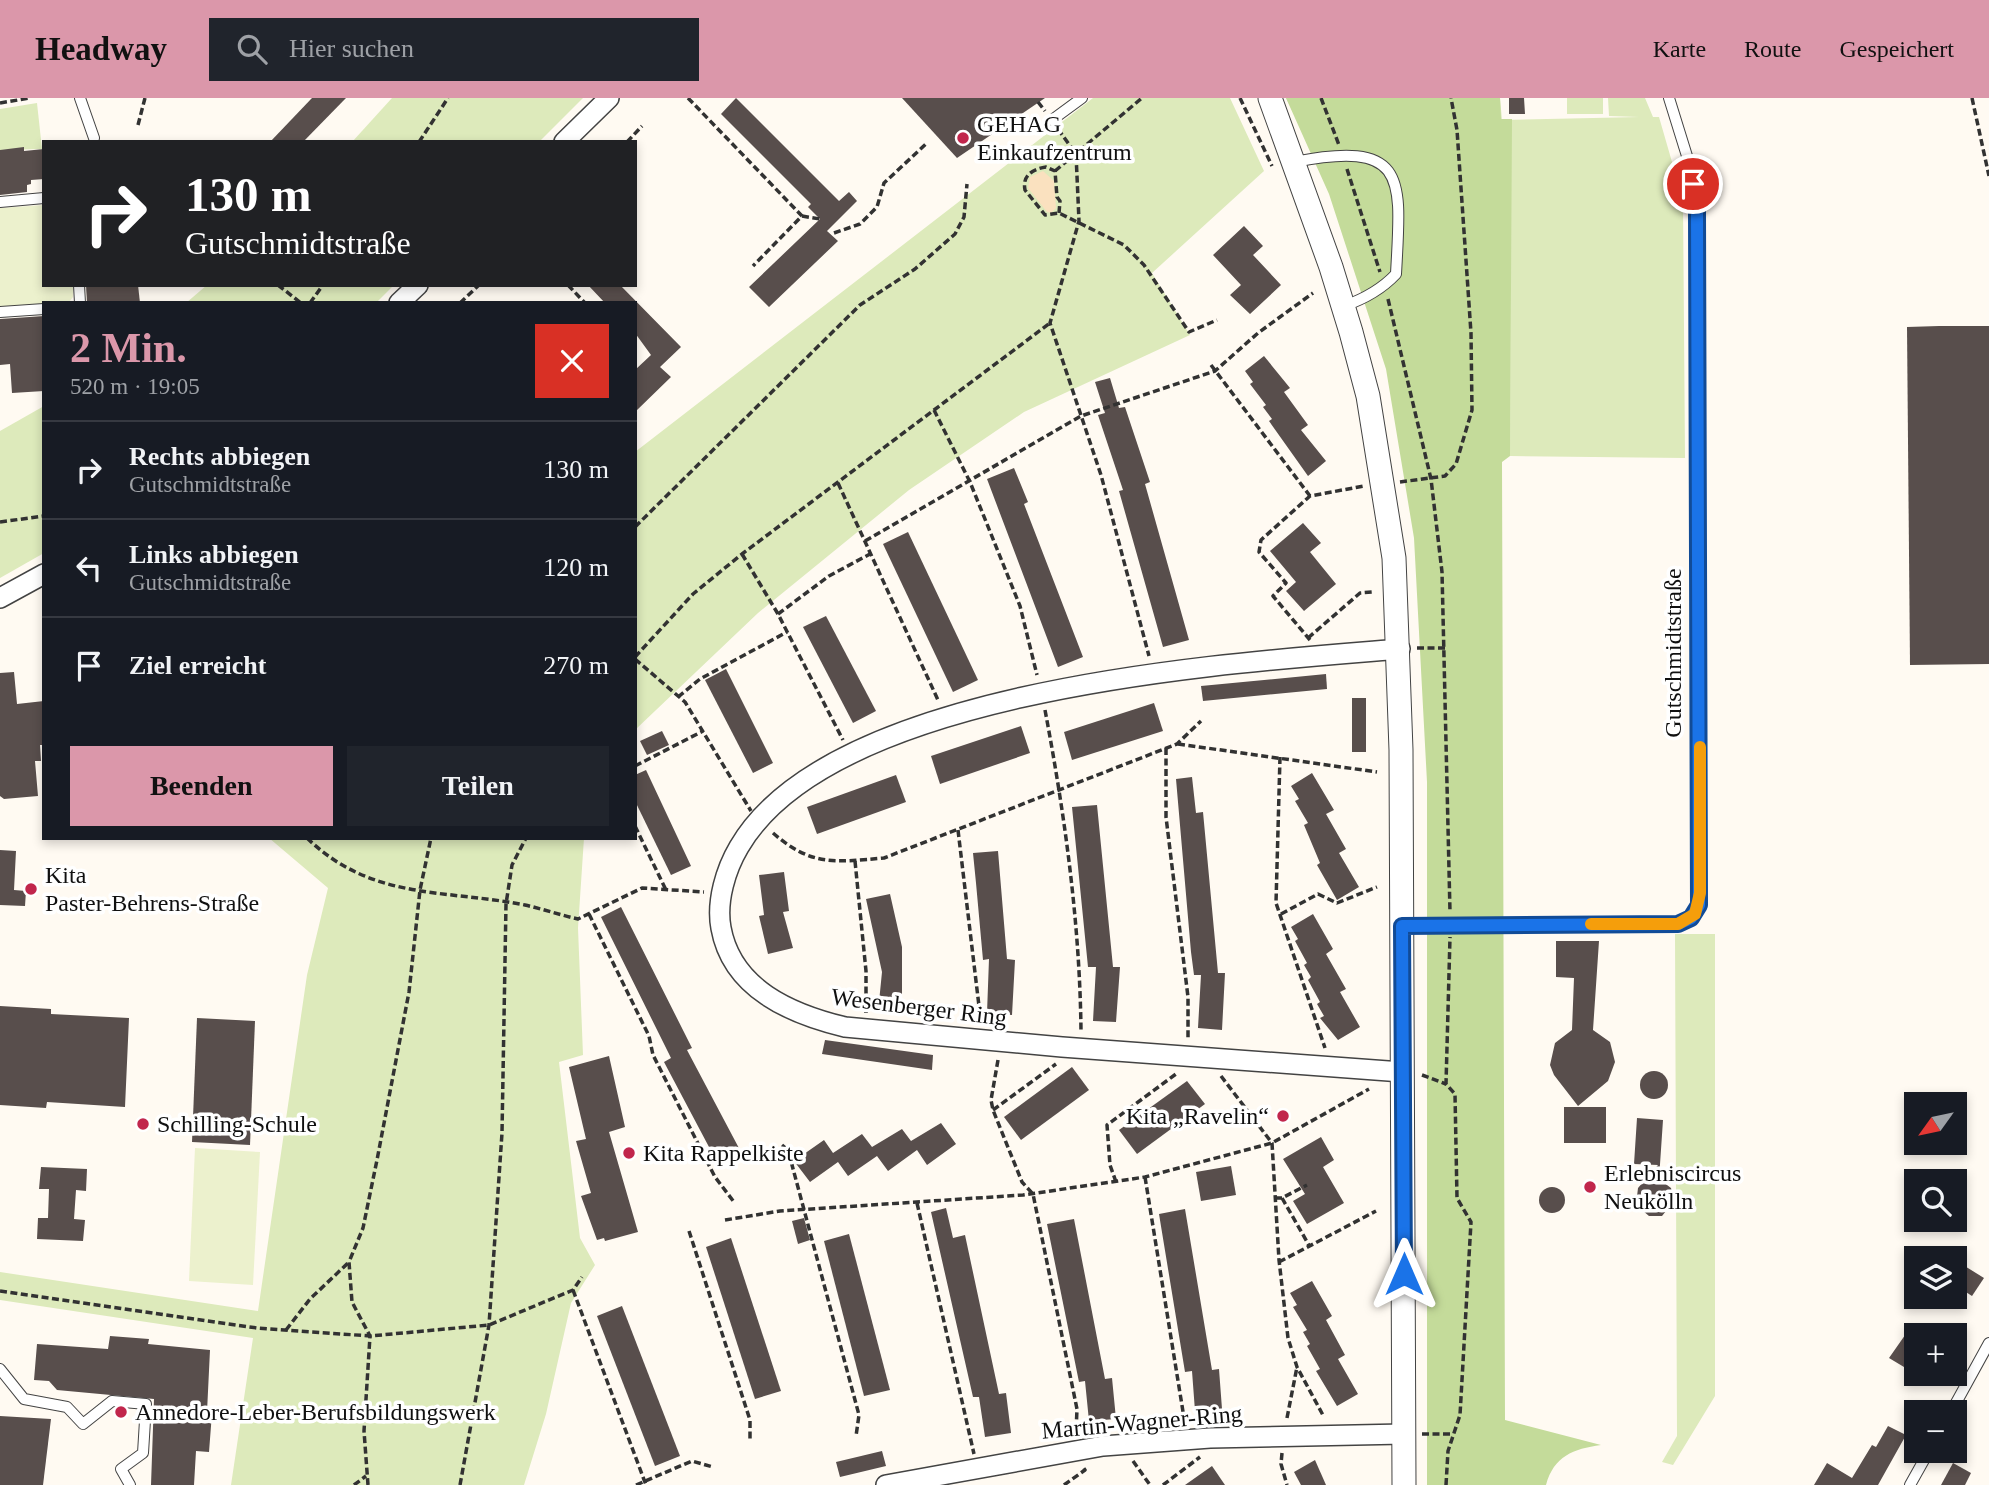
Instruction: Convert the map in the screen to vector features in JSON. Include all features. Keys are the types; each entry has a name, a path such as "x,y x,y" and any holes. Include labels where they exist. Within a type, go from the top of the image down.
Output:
{"street":[{"path":"566,140 608,98"},
{"path":"1253,98 1272,135 1292,162"},
{"path":"1270,98 1283,126 1292,162 1343,306 1368,396 1374,484 1394,558 1400,649 1404,1485"},
{"path":"402,301 416,287"},
{"path":"0,598 42,575"},
{"name":"Wesenberger Ring","path":"1400,649 1153,672 1042,694 946,719 850,755 805,779 758,821 732,859 723,893 721,926 725,943 747,979 785,1009 824,1022 866,1029 1071,1048 1402,1072"},
{"name":"Martin-Wagner-Ring","path":"886,1485 1076,1449 1227,1437 1404,1434"}],"lane":[{"path":"80,98 94,138"},
{"path":"1052,120 1082,98"},
{"name":"Gutschmidtstraße","path":"1402,926 1678,924 1691,918 1699,905 1697,212 1687,156 1669,98"},
{"path":"1292,162 1343,154 1378,160 1390,170 1398,186 1396,274 1385,286 1361,300 1343,306"},
{"path":"0,202 42,198"},
{"path":"0,312 42,309"},
{"path":"1958,1400 1989,1343"},
{"path":"0,1368 23,1399 67,1407 83,1424 112,1401 146,1404 144,1453 121,1469 130,1485"},
{"path":"1910,1485 1922,1463"}],"path":[{"path":"0,103 30,98"},
{"path":"138,125 145,98"},
{"path":"420,140 448,98"},
{"path":"688,98 803,216 821,219"},
{"path":"1055,171 1142,98"},
{"path":"1321,98 1343,154 1385,286 1431,479 1442,572 1446,648 1450,925 1446,1084"},
{"path":"1323,655 1273,596 1286,583 1259,552 1261,540 1310,496 1374,484 1445,476 1456,464 1472,410 1468,293 1457,130 1451,98"},
{"path":"1972,98 1989,176"},
{"path":"1052,120 1076,154 1079,221 1050,323 1101,475 1153,672"},
{"path":"628,140 642,126"},
{"path":"834,233 860,224 877,206 884,183 927,143"},
{"path":"1055,171 1041,168 1029,173 1024,183 1027,195 1045,215 1059,213 1124,245 1143,265 1189,332 1217,320"},
{"path":"1055,171 1059,213"},
{"path":"637,525 860,306 915,269 955,234 964,217 967,184"},
{"path":"753,267 803,216"},
{"path":"281,287 298,301"},
{"path":"462,301 477,287"},
{"path":"570,287 583,301"},
{"path":"865,541 1081,416 1215,371 1258,333 1313,293"},
{"path":"637,656 693,594 742,554 1050,323"},
{"path":"1210,365 1310,496"},
{"path":"934,410 969,480 1020,606 1042,694 1060,792 1080,978 1071,1048 1061,1059 993,1110"},
{"path":"1362,473 1374,484"},
{"path":"838,483 946,719"},
{"path":"1366,499 1374,484"},
{"path":"0,522 42,516"},
{"path":"778,614 829,576 871,553"},
{"path":"742,554 778,614 850,755"},
{"path":"1308,638 1360,593 1372,592"},
{"path":"678,696 700,679 787,632"},
{"path":"1400,649 1446,648"},
{"path":"637,660 678,696 704,731 758,821 795,852 832,862 884,858 1060,792 1177,744 1201,721"},
{"path":"637,765 704,731"},
{"path":"1177,744 1377,772"},
{"path":"1116,1182 1110,1165 1107,1125 1184,1069 1188,1056 1188,998 1166,817 1166,748"},
{"path":"1280,757 1276,903 1332,1067"},
{"path":"1381,763 1381,777"},
{"path":"637,830 666,890"},
{"path":"958,830 992,1041 993,1110 1022,1182 1033,1194 1077,1409 1076,1449 1085,1470 1064,1485"},
{"path":"310,840 349,870 379,884 523,905 578,919 642,888 723,893"},
{"path":"285,1330 310,1298 349,1262 363,1228 409,992 420,890 431,840"},
{"path":"460,1485 489,1325 502,1133 506,904 512,864 525,840"},
{"path":"855,860 866,971 866,1029"},
{"path":"1280,915 1318,894 1337,903 1377,887"},
{"path":"589,914 649,1036 659,1067 715,1177 734,1202"},
{"path":"1216,1058 1216,1069 1272,1143 1279,1262 1288,1338 1297,1367 1333,1435"},
{"path":"1402,1072 1420,1074 1446,1084 1455,1094 1457,1198 1471,1222 1460,1415 1452,1434 1446,1485"},
{"path":"725,1220 805,1210 1033,1194 1145,1177 1272,1143 1376,1084"},
{"path":"782,1145 788,1150 859,1415 856,1436"},
{"path":"1145,1177 1187,1439"},
{"path":"1275,1198 1282,1198 1307,1185"},
{"path":"1282,1198 1310,1247"},
{"path":"917,1203 976,1467"},
{"path":"1279,1262 1376,1211"},
{"path":"689,1231 750,1420 750,1441"},
{"path":"349,1262 352,1302 370,1336 364,1431 368,1485"},
{"path":"0,1291 285,1330 370,1336 489,1325 573,1290 582,1277"},
{"path":"573,1290 645,1483"},
{"path":"1404,1434 1452,1434"},
{"path":"1163,1485 1227,1437"},
{"path":"1121,1445 1150,1485"},
{"path":"636,1485 692,1461 713,1467"},
{"path":"354,1485 368,1475"}],"green space":[{"path":"392,98 583,98 541,140 354,140"},
{"path":"1093,98 1230,98 1264,171 1152,273 1190,335 1024,412 909,490 758,613 637,728 637,450"},
{"path":"1286,98 1500,98 1502,120 1639,117 1609,116 1608,98 1645,98 1653,117 1659,117 1683,200 1685,458 1510,456 1511,120 1306,138"},
{"path":"1286,98 1500,98 1501,119 1512,119 1510,456 1502,462 1505,1420 1601,1445 1566,1456 1554,1467 1546,1485 1427,1485 1427,782 1414,538 1386,369 1329,194"},
{"path":"1567,98 1603,98 1603,114 1567,114"},
{"path":"37,103 42,149 0,150 0,109"},
{"path":"42,205 42,287 73,287 73,297 70,301 42,301 42,305 0,309 0,208"},
{"path":"205,287 392,287 378,301 188,301"},
{"path":"42,407 42,554 0,578 0,431"},
{"path":"271,840 584,840 578,928 583,1055 559,1062 580,1238 595,1265 571,1303 546,1414 524,1485 231,1485 253,1338 0,1300 0,1272 258,1311 307,975 328,888"},
{"path":"1675,934 1715,934 1715,1396 1673,1465 1662,1462 1677,1436"},
{"path":"195,1148 260,1152 253,1285 189,1281"}],"sand":[{"path":"1043,171 1054,181 1056,208 1051,213 1047,212 1028,188 1030,177"}],"building":[{"path":"312,98 346,98 305,140 272,140"},
{"path":"736,98 839,201 849,192 857,201 827,231 838,241 769,307 749,287 820,219 808,207 811,204 721,114"},
{"name":"GEHAG Einkaufzentrum","path":"902,98 1045,98 957,158"},
{"path":"1509,98 1524,98 1525,114 1509,114"},
{"path":"24,147 24,151 42,149 42,179 31,180 31,184 27,185 27,192 0,195 0,150"},
{"path":"1244,226 1263,246 1253,255 1281,285 1250,314 1230,295 1241,285 1213,255"},
{"path":"86,287 138,287 140,301 87,301"},
{"path":"590,287 622,287 636,301 603,301"},
{"path":"637,302 681,347 660,367 671,377 637,410 637,368 651,355 637,336"},
{"path":"42,316 42,391 12,393 10,364 0,365 0,319"},
{"path":"1989,326 1989,664 1910,665 1907,327"},
{"path":"1264,356 1290,388 1284,392 1308,425 1301,430 1326,461 1308,476 1269,421 1272,419 1263,407 1266,405 1250,384 1253,382 1245,371"},
{"path":"1110,378 1119,408 1125,407 1150,482 1145,484 1189,640 1163,647 1119,491 1123,490 1098,415 1105,413 1095,382"},
{"path":"1014,468 1028,502 1024,504 1083,657 1058,667 987,479"},
{"path":"1303,523 1321,543 1310,552 1336,584 1304,611 1286,591 1296,582 1270,551"},
{"path":"908,532 978,680 953,692 883,544"},
{"path":"826,616 876,711 853,723 803,627"},
{"path":"726,669 773,763 753,773 705,680"},
{"path":"14,672 17,704 42,701 41,761 35,761 38,796 4,799 0,796 0,673"},
{"path":"1326,674 1327,689 1203,701 1201,686"},
{"path":"1352,698 1366,698 1366,752 1352,752"},
{"path":"1154,703 1163,731 1072,760 1064,732"},
{"path":"1021,726 1030,753 940,784 931,756"},
{"path":"662,731 669,745 647,755 640,741"},
{"path":"646,770 691,866 671,875 637,805 637,774"},
{"path":"1312,773 1334,810 1326,814 1346,849 1339,853 1359,887 1337,900 1317,865 1320,863 1304,825 1308,823 1295,801 1299,799 1291,786"},
{"path":"896,775 906,802 817,834 807,807"},
{"path":"1192,777 1196,813 1203,812 1218,973 1225,973 1222,1030 1198,1028 1201,975 1194,975 1191,952 1176,779"},
{"path":"1097,805 1113,967 1120,967 1116,1022 1093,1021 1096,967 1088,967 1072,807"},
{"path":"0,850 16,851 14,890 26,891 25,906 0,905"},
{"path":"998,851 1007,959 1015,960 1012,1015 987,1013 989,959 983,960 973,853"},
{"path":"784,872 789,911 783,912 793,948 768,954 759,916 764,915 759,875"},
{"path":"890,894 902,947 902,1002 879,1002 882,972 866,899"},
{"path":"621,907 692,1048 687,1050 741,1152 718,1164 664,1062 671,1058 601,917"},
{"path":"1313,914 1333,949 1326,954 1346,989 1340,992 1360,1027 1338,1040 1320,1018 1324,1016 1317,1004 1320,1002 1308,980 1311,977 1304,965 1307,963 1291,927"},
{"path":"1556,941 1599,941 1593,1030 1610,1042 1615,1062 1608,1081 1578,1106 1554,1075 1550,1065 1555,1043 1572,1030 1574,978 1556,977"},
{"path":"0,1006 51,1009 51,1014 129,1018 125,1107 47,1102 46,1108 0,1105"},
{"path":"197,1018 255,1021 250,1145 192,1142"},
{"path":"825,1040 933,1055 932,1070 822,1054"},
{"path":"609,1056 625,1127 609,1132 638,1232 605,1241 604,1238 597,1240 581,1196 591,1193 576,1141 586,1139 569,1067"},
{"path":"1072,1067 1089,1090 1021,1140 1004,1117"},
{"path":"1654,1071 1664,1075 1668,1085 1664,1095 1654,1099 1644,1095 1640,1085 1644,1075"},
{"path":"1187,1081 1205,1104 1137,1154 1119,1130"},
{"path":"1564,1107 1606,1107 1606,1143 1564,1143"},
{"path":"1637,1118 1663,1120 1659,1179 1671,1188 1674,1201 1662,1216 1649,1216 1636,1205 1638,1188 1658,1165 1634,1164"},
{"path":"941,1123 956,1144 927,1165 917,1150 888,1171 877,1156 848,1176 838,1162 810,1182 794,1161 824,1140 833,1153 862,1134 872,1147 902,1129 911,1141"},
{"path":"1321,1137 1334,1160 1323,1167 1344,1203 1307,1224 1293,1201 1305,1194 1283,1159"},
{"name":"Kita „Ravelin“","path":"1231,1166 1236,1195 1201,1201 1196,1172"},
{"path":"41,1167 87,1169 86,1191 76,1190 74,1219 85,1220 83,1241 37,1239 38,1218 48,1218 49,1189 39,1189"},
{"path":"1552,1187 1561,1191 1565,1200 1561,1209 1552,1213 1543,1209 1539,1200 1543,1191"},
{"path":"946,1208 953,1238 965,1235 999,1394 1006,1393 1011,1433 985,1437 979,1397 973,1397 931,1212"},
{"path":"1185,1209 1212,1370 1219,1369 1222,1409 1195,1411 1192,1371 1185,1372 1159,1214"},
{"path":"804,1218 810,1240 798,1244 792,1221"},
{"path":"1074,1219 1105,1379 1112,1378 1116,1419 1089,1421 1085,1381 1079,1382 1047,1224"},
{"path":"849,1234 890,1390 864,1396 824,1241"},
{"path":"731,1238 781,1391 755,1399 706,1247"},
{"path":"1967,1267 1984,1278 1972,1296 1967,1293"},
{"path":"1312,1281 1332,1316 1326,1320 1345,1355 1338,1359 1358,1394 1337,1406 1316,1371 1320,1369 1307,1346 1310,1344 1303,1332 1307,1330 1293,1307 1297,1305 1290,1293"},
{"path":"622,1306 680,1456 655,1466 597,1316"},
{"path":"110,1336 149,1339 148,1344 210,1350 207,1412 212,1413 209,1452 196,1451 194,1485 151,1485 154,1399 57,1390 49,1381 34,1380 37,1344 108,1349"},
{"path":"1904,1337 1904,1367 1889,1358"},
{"path":"0,1416 51,1419 43,1485 0,1485"},
{"path":"1888,1426 1904,1434 1878,1485 1814,1485 1827,1463 1852,1478 1872,1445 1876,1447"},
{"path":"882,1451 886,1466 840,1477 836,1462"},
{"path":"1315,1460 1326,1485 1301,1485 1294,1472"},
{"path":"1953,1463 1971,1473 1965,1485 1941,1485"},
{"path":"1212,1466 1225,1485 1185,1485"}],"slow traffic":[{"path":"1591,924 1678,924 1689,920 1695,914 1700,893 1700,747"}],"place":[{"name":"GEHAG Einkaufzentrum","path":"963,138"},
{"name":"Kita Paster-Behrens-Straße","path":"31,889"},
{"name":"Kita „Ravelin“","path":"1283,1116"},
{"name":"Schilling-Schule","path":"143,1124"},
{"name":"Kita Rappelkiste","path":"629,1153"},
{"name":"Erlebniscircus Neukölln","path":"1590,1187"},
{"name":"Annedore-Leber-Berufsbildungswerk","path":"121,1412"}],"route":[{"path":"1404,1274 1402,926 1678,924 1691,918 1699,905 1697,212 1693,184"}]}
